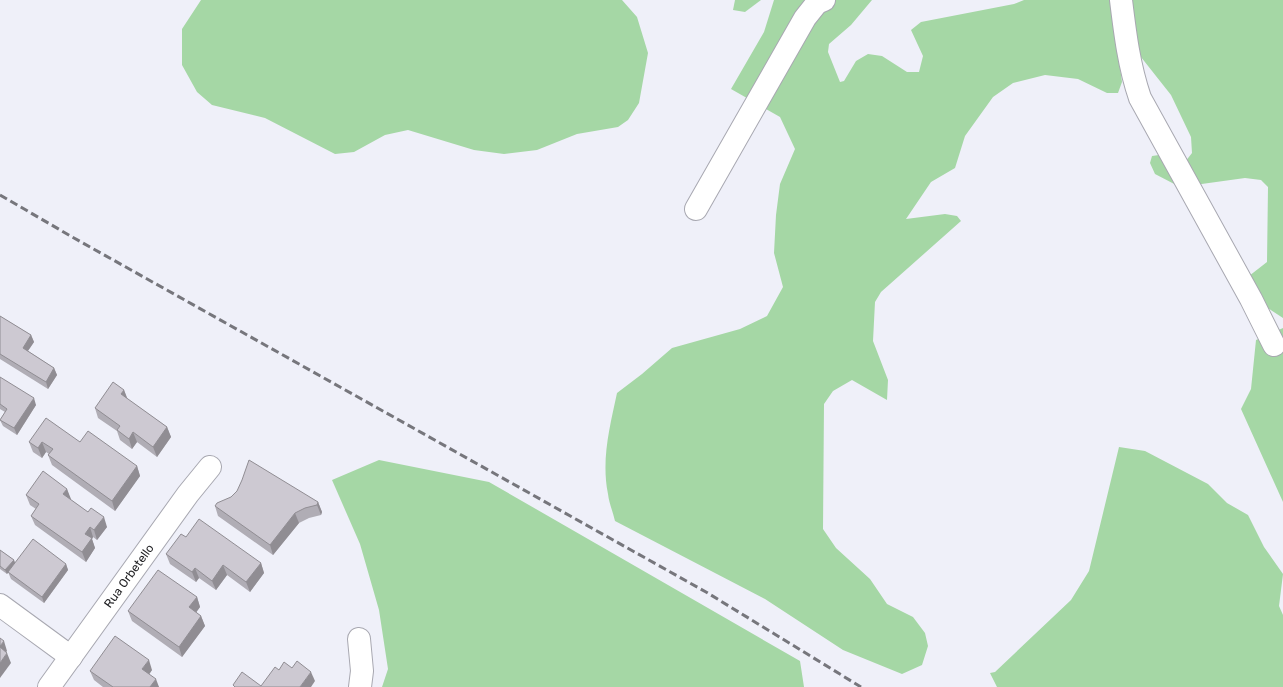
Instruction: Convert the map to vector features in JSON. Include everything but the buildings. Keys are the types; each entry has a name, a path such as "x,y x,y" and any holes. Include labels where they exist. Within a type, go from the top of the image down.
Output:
{"street":[{"path":"696,209 805,18 817,3 824,0"},
{"path":"1121,0 1133,76 1140,98 1251,299 1274,345"},
{"name":"Rua Orbetello","path":"49,687 188,494 210,467"},
{"path":"0,606 71,657"},
{"path":"358,639 362,671 360,687"}],"green space":[{"path":"201,0 622,0 637,17 648,53 639,103 628,120 618,127 577,134 537,150 504,154 474,150 408,130 385,135 354,152 335,154 265,118 212,105 197,92 182,65 182,29"},
{"path":"735,0 761,0 745,12 733,10"},
{"path":"774,0 872,0 851,25 829,44 828,52 840,82 844,81 856,61 868,54 882,56 907,72 919,72 923,56 911,30 921,22 1014,4 1024,0 1283,0 1283,318 1248,295 1240,283 1267,262 1268,187 1261,180 1245,178 1180,187 1155,174 1150,163 1152,156 1159,155 1185,162 1192,153 1191,137 1171,95 1137,52 1118,51 1122,82 1118,93 1107,93 1078,79 1045,75 1013,83 993,97 965,136 955,168 931,182 906,219 945,214 957,216 961,221 881,292 875,302 873,341 888,380 887,400 852,380 833,391 824,404 823,529 836,548 870,579 887,604 913,617 925,633 928,646 922,665 902,674 843,650 765,599 615,521 609,497 605,469 607,443 617,393 672,348 740,329 767,316 783,287 774,253 776,215 780,184 795,149 780,117 731,89 764,32"},
{"path":"1283,328 1283,502 1241,409 1251,389 1256,340"},
{"path":"1119,447 1145,451 1208,484 1227,503 1248,515 1264,547 1283,574 1279,606 1283,615 1283,687 997,687 990,673 995,672 1071,600 1089,571"},
{"path":"379,460 489,482 800,661 804,687 382,687 388,669 379,610 360,544 332,480"}],"railway":[{"path":"0,195 74,238 706,592 861,687"}]}
